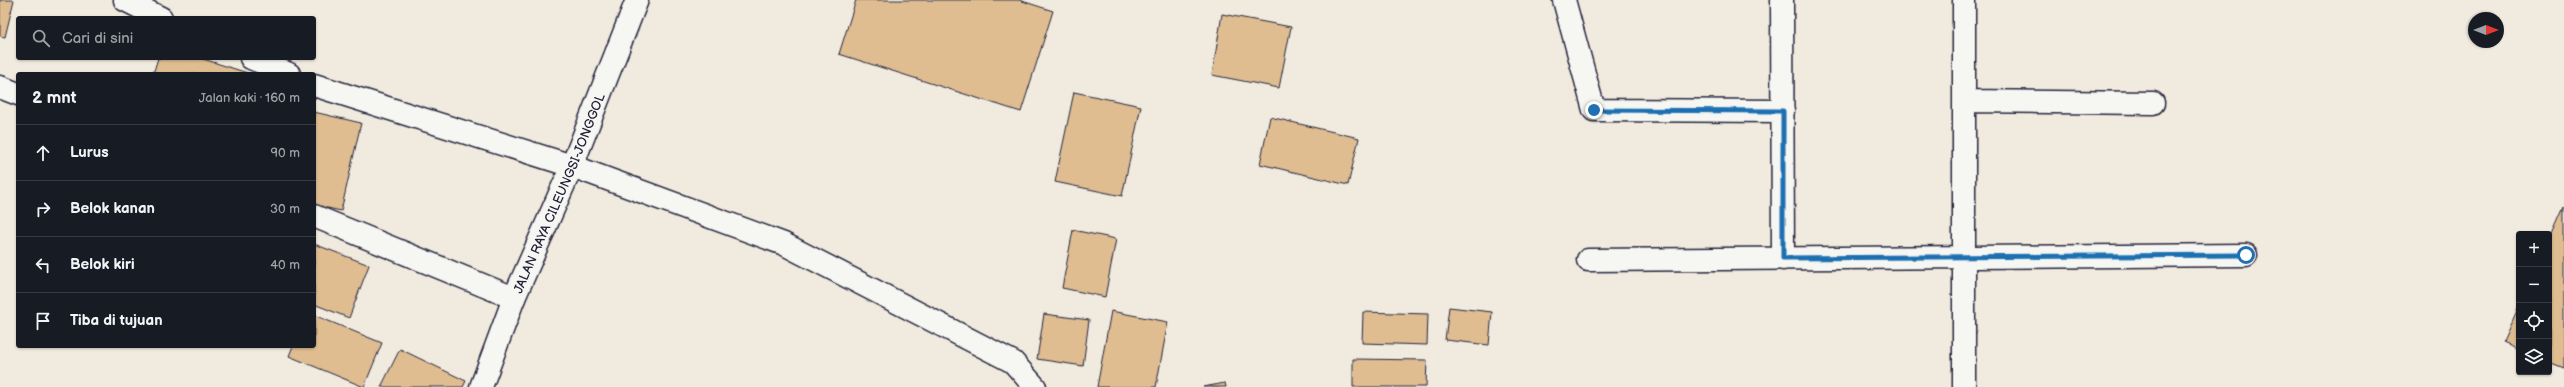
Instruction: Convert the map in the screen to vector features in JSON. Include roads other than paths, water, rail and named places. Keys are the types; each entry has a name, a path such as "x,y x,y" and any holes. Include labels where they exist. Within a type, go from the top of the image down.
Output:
{"street":[{"path":"125,0 157,16"},
{"name":"JALAN RAYA CILEUNGSI-JONGGOL","path":"483,386 514,298 572,166 637,0"},
{"path":"1564,0 1594,110 1783,111"},
{"path":"1782,0 1783,258"},
{"path":"1964,0 1964,387"},
{"path":"257,60 284,72"},
{"path":"316,86 572,166 784,244 1013,362 1035,387"},
{"path":"0,87 16,93"},
{"path":"1964,101 2153,103"},
{"path":"316,217 514,298"},
{"path":"1588,260 2246,255"}]}
